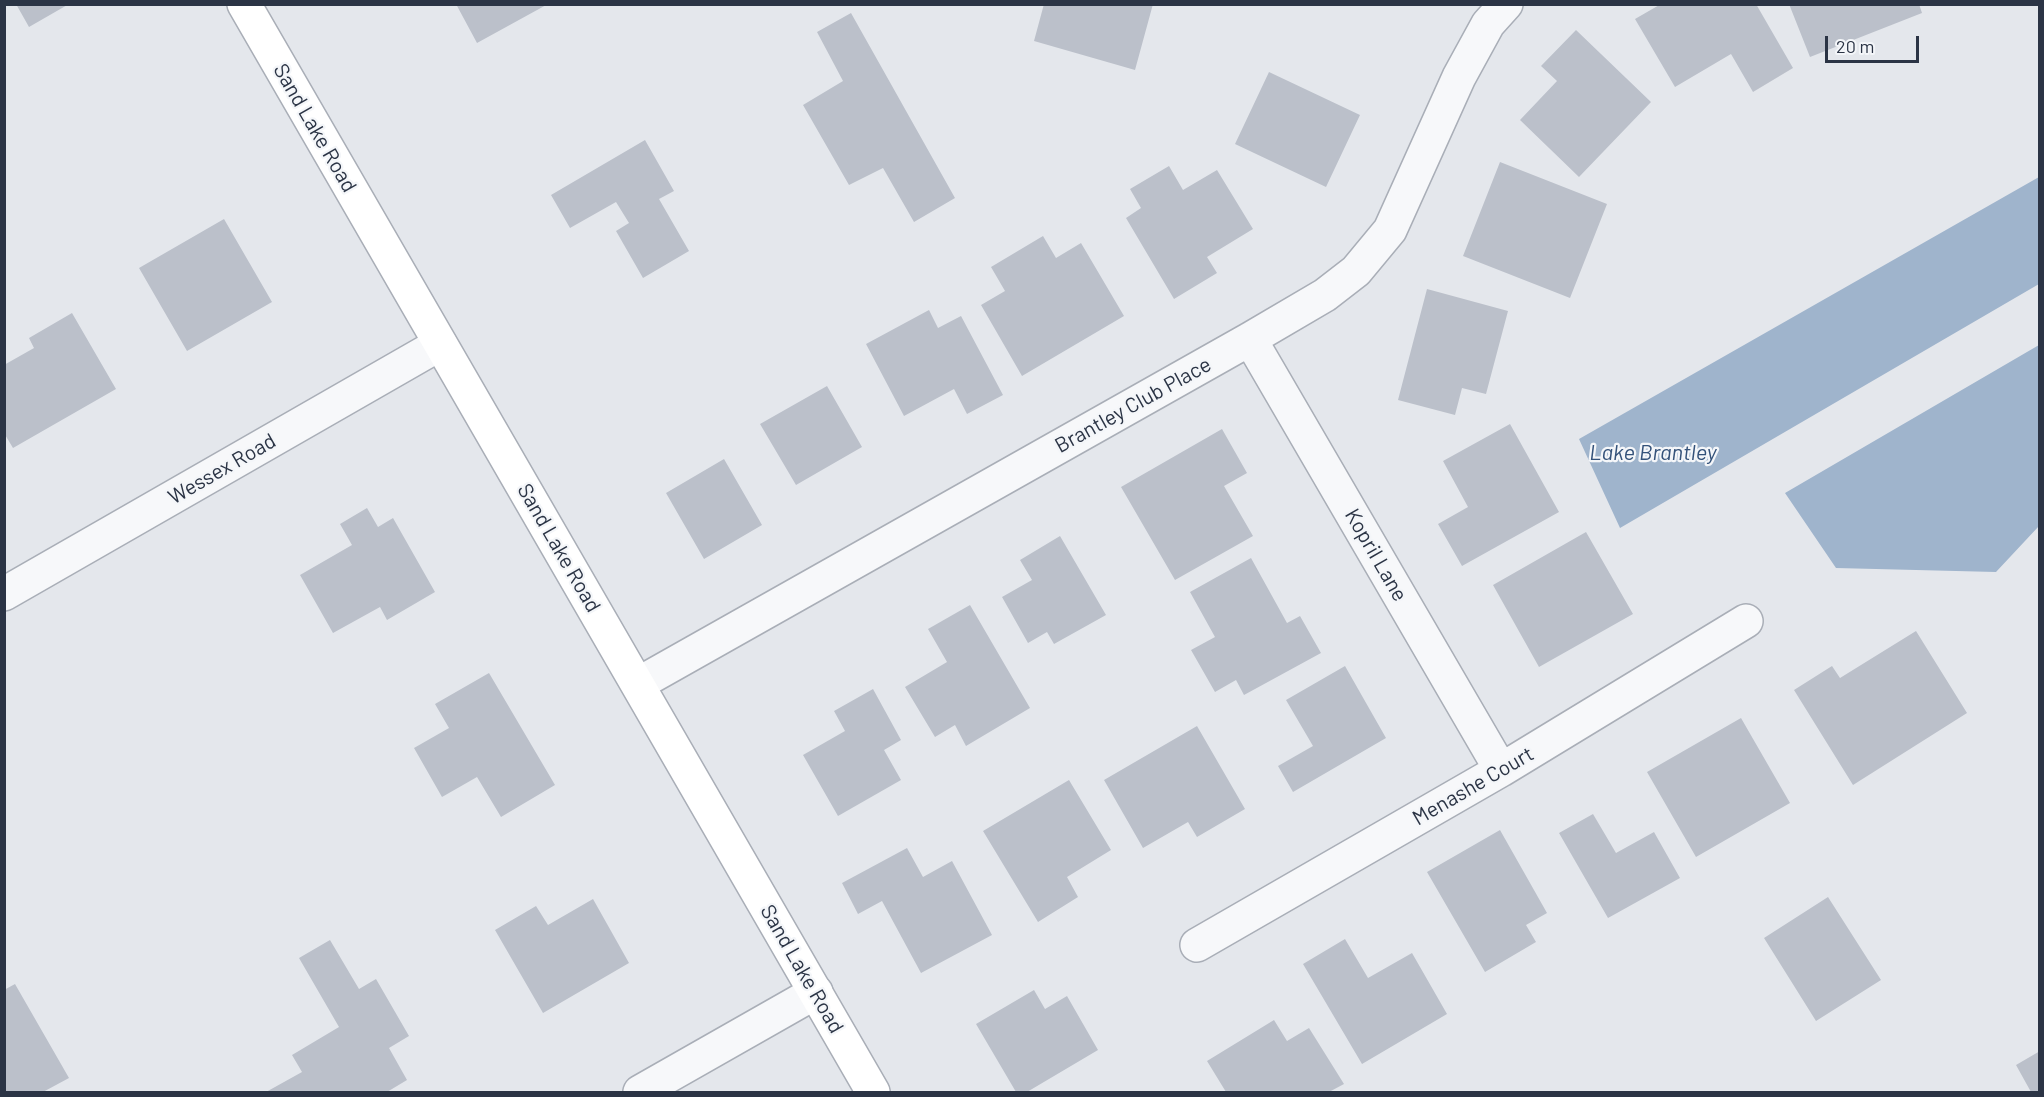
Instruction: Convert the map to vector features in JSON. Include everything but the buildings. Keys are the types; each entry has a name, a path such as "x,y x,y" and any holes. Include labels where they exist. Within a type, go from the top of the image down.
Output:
{"street":[{"name":"Sand Lake Road","path":"244,4 873,1092"},
{"name":"Brantley Club Place","path":"638,684 1250,339 1325,295 1356,271 1390,230 1459,77 1488,24 1506,4"},
{"name":"Kopril Lane","path":"1250,339 1501,770"},
{"name":"Wessex Road","path":"4,594 440,344"},
{"name":"Menashe Court","path":"1197,945 1501,770 1746,621"},
{"path":"640,1092 816,992"}],"water":[{"name":"Lake Brantley","path":"2039,177 2039,284 1620,528 1579,439"},
{"path":"2039,345 2039,526 1996,572 1836,568 1785,493"}]}
